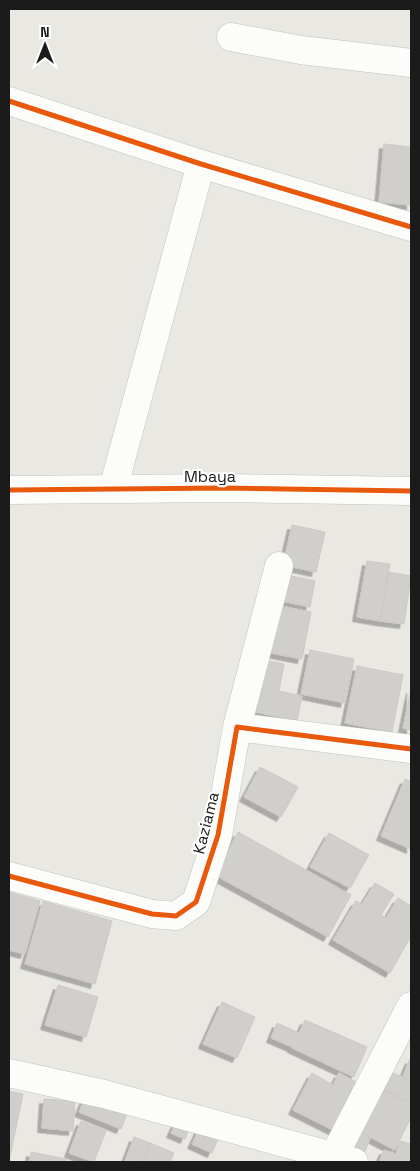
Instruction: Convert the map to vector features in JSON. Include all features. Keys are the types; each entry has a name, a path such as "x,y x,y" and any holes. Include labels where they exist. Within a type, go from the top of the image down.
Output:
{"street":[{"path":"231,37 293,49 411,63"},
{"path":"9,101 201,164 411,227"},
{"path":"113,489 201,164"},
{"name":"Mbaya","path":"9,490 224,488 411,491"},
{"name":"Kaziama","path":"9,876 152,914 176,916 196,902 218,835 237,727 279,566"},
{"path":"237,727 411,749"},
{"path":"9,1074 104,1094 344,1159 411,1006"}],"building":[{"path":"384,144 411,147 411,205 379,202"},
{"path":"292,525 325,532 316,572 283,565"},
{"path":"367,561 390,564 380,621 357,617"},
{"path":"388,572 411,576 404,624 380,621"},
{"path":"282,574 315,581 310,607 277,600"},
{"path":"275,605 311,612 302,659 266,652"},
{"path":"310,650 354,659 345,703 301,694"},
{"path":"258,659 284,664 279,691 302,696 297,721 247,710"},
{"path":"357,666 403,675 392,732 345,723"},
{"path":"411,689 411,730 403,728"},
{"path":"260,767 298,787 281,817 244,797"},
{"path":"405,779 411,782 411,849 381,836"},
{"path":"238,832 351,895 328,937 215,875"},
{"path":"329,833 369,855 350,888 310,867"},
{"path":"375,883 394,894 381,915 386,918 398,898 411,906 411,926 408,931 411,933 411,936 390,973 333,940 356,901 362,904"},
{"path":"9,892 40,901 25,954 9,950"},
{"path":"43,901 112,921 95,984 25,964"},
{"path":"58,985 98,997 86,1037 45,1025"},
{"path":"222,1002 255,1017 237,1058 203,1044"},
{"path":"305,1020 367,1047 354,1077 271,1038 277,1023 299,1033"},
{"path":"411,1059 411,1080 403,1076"},
{"path":"387,1070 411,1081 411,1103 379,1087"},
{"path":"312,1073 333,1085 339,1073 360,1084 335,1131 293,1110"},
{"path":"383,1090 411,1103 411,1117 395,1150 362,1133"},
{"path":"9,1091 23,1094 9,1162"},
{"path":"87,1093 129,1109 121,1129 79,1112"},
{"path":"44,1099 75,1101 73,1131 42,1128"},
{"path":"177,1120 190,1126 185,1139 171,1133"},
{"path":"81,1121 106,1131 94,1162 69,1153"},
{"path":"200,1127 219,1136 212,1153 192,1144"},
{"path":"357,1128 363,1130 361,1133 370,1138 361,1162 344,1158"},
{"path":"134,1137 150,1143 142,1162 125,1161"},
{"path":"400,1141 411,1144 411,1162 379,1162 384,1150 396,1154"},
{"path":"150,1143 174,1153 170,1162 142,1162"},
{"path":"31,1152 66,1159 66,1162 29,1162"}],"cycle path":[{"path":"9,101 201,164 411,227"},
{"path":"9,490 223,488 411,491"},
{"path":"9,876 152,914 176,916 196,902 218,835 237,727 411,749"}]}
